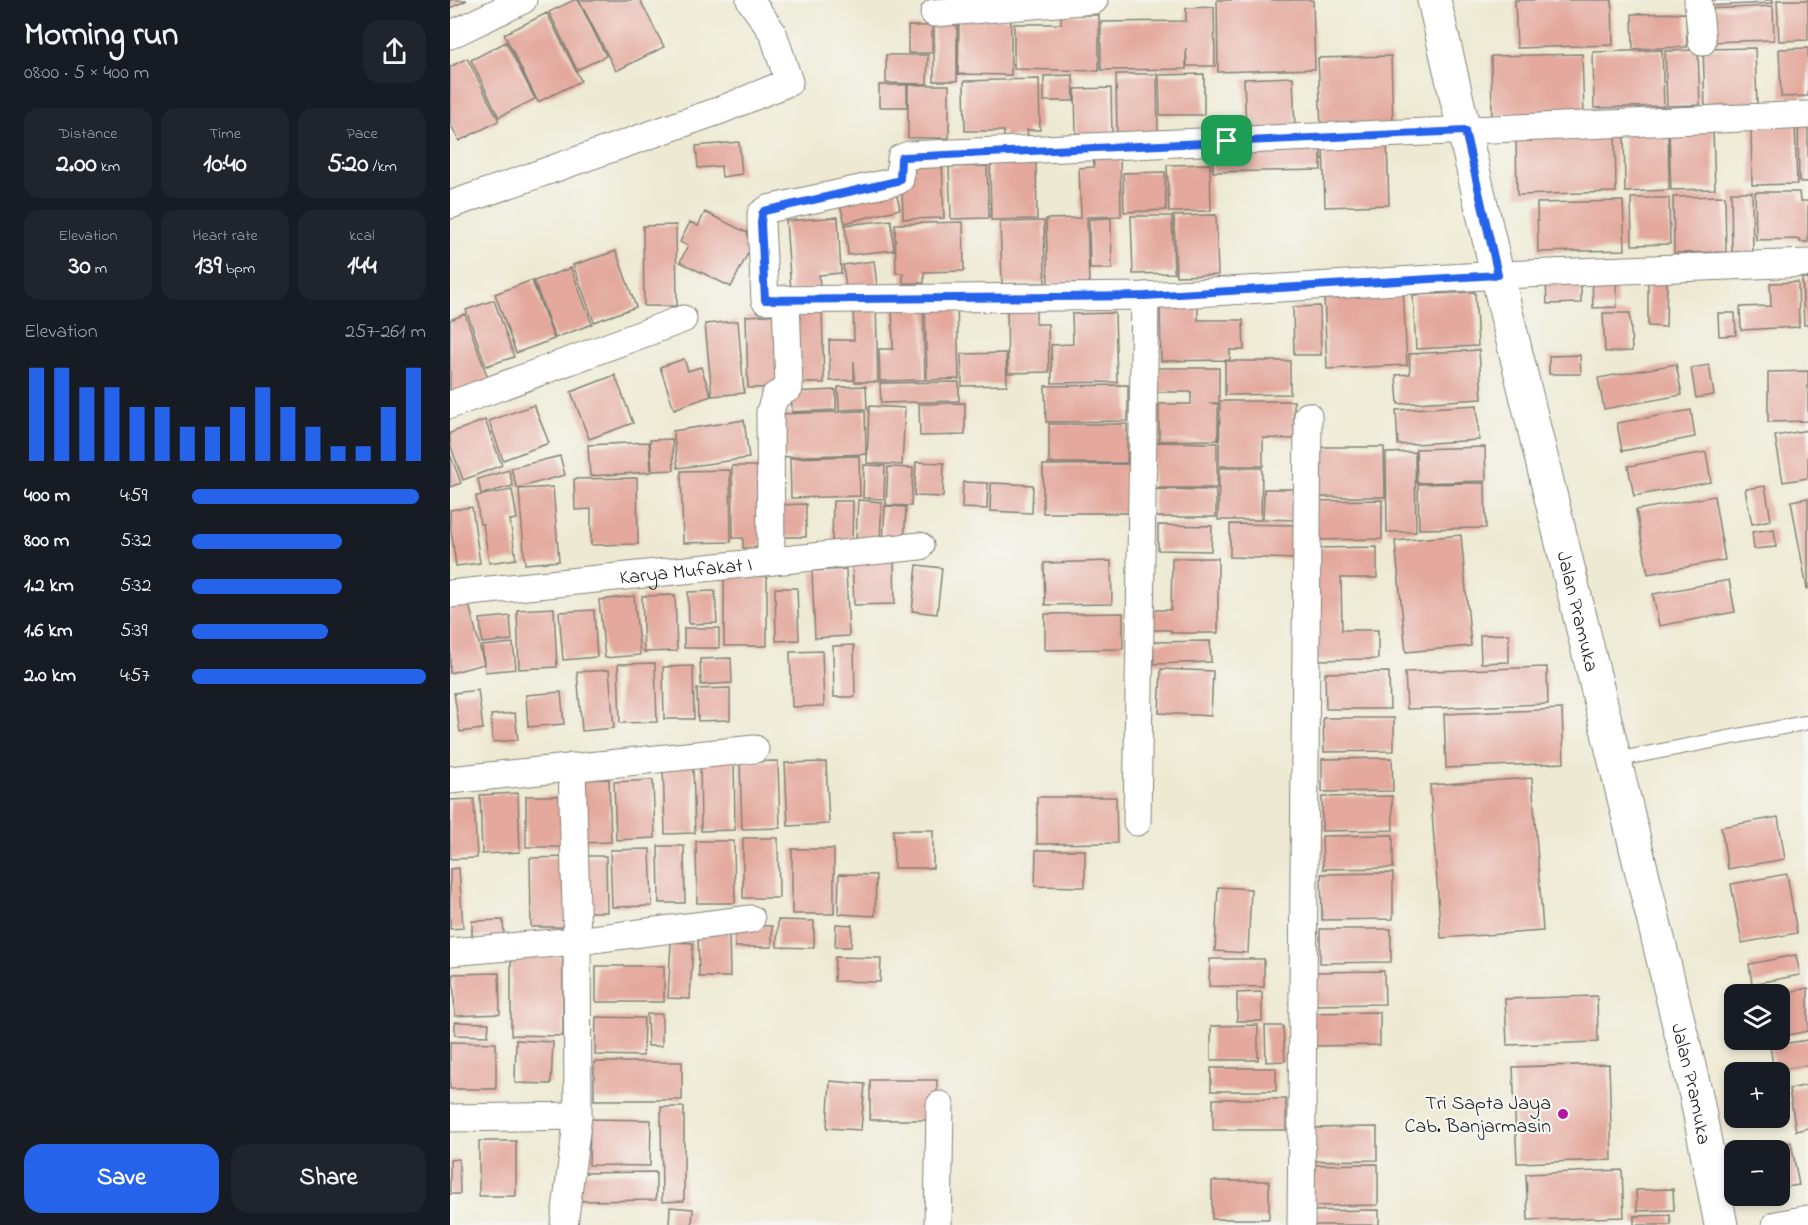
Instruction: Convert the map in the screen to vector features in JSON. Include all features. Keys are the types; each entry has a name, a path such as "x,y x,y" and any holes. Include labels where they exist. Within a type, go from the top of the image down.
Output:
{"main road":[{"name":"Jalan Pramuka","path":"1434,0 1504,304 1696,1095 1721,1225"}],"street":[{"path":"450,34 523,0"},
{"path":"450,205 721,110 789,82 773,33 750,0"},
{"path":"934,13 1094,0"},
{"path":"1698,0 1702,42"},
{"path":"1808,115 903,157 901,158 900,179 897,181 768,209 762,214 765,300 1145,296 1498,275 1808,263"},
{"path":"1137,822 1145,296"},
{"path":"771,561 770,412 775,396 789,388 786,299"},
{"path":"450,405 682,319"},
{"path":"1302,1225 1308,416"},
{"name":"Karya Mufakat I","path":"450,594 920,546"},
{"path":"450,780 755,749"},
{"path":"564,1225 578,1116 578,941 572,767"},
{"path":"450,952 578,941 751,919"},
{"path":"938,1225 940,1105"},
{"path":"450,1118 578,1116"},
{"path":"1776,1225 1808,1219"}],"lane":[{"path":"1615,760 1804,723"}],"building":[{"path":"450,0 467,0 450,8"},
{"path":"578,0 606,56 577,70 549,12"},
{"path":"579,0 640,0 664,47 616,71"},
{"path":"1217,0 1313,0 1315,69 1218,72"},
{"path":"1515,0 1612,0 1613,45 1517,48"},
{"path":"1706,0 1773,0 1773,3 1706,6"},
{"path":"1777,0 1808,0 1808,40 1779,41"},
{"path":"1773,6 1774,40 1707,42 1706,9"},
{"path":"1214,7 1215,66 1187,66 1186,48 1186,69 1101,70 1101,22 1186,21 1186,8"},
{"path":"547,13 581,81 538,102 504,34"},
{"path":"1686,13 1687,47 1633,49 1632,14"},
{"path":"1061,15 1099,15 1099,71 1014,69 1014,24 1061,24"},
{"path":"959,18 1011,19 1011,75 958,74"},
{"path":"934,20 957,20 957,81 934,81"},
{"path":"908,26 932,26 932,53 908,53"},
{"path":"506,42 535,99 499,117 471,60"},
{"path":"1755,48 1757,104 1705,106 1703,49"},
{"path":"1808,48 1808,96 1781,97 1779,49"},
{"path":"1662,50 1664,106 1594,108 1593,52"},
{"path":"1698,50 1700,105 1667,106 1665,51"},
{"path":"1582,54 1584,114 1492,116 1491,56"},
{"path":"886,55 928,55 927,84 886,83"},
{"path":"1391,56 1393,124 1321,127 1318,58"},
{"path":"467,58 499,121 459,141 450,123 450,67"},
{"path":"1116,74 1157,74 1158,131 1117,132"},
{"path":"1204,74 1204,115 1160,115 1159,75"},
{"path":"1073,75 1074,101 1044,101 1044,76"},
{"path":"1293,77 1295,129 1246,130 1244,79"},
{"path":"1039,79 1040,130 1027,130 1028,137 1004,137 1004,131 965,131 964,81"},
{"path":"879,85 907,85 907,107 879,107"},
{"path":"908,85 949,85 949,138 908,138"},
{"path":"1111,88 1112,136 1076,137 1075,89"},
{"path":"1808,123 1808,182 1799,182 1798,124"},
{"path":"1795,125 1797,184 1752,185 1751,126"},
{"path":"1713,130 1715,189 1671,190 1669,131"},
{"path":"1668,132 1669,190 1625,192 1624,133"},
{"path":"1615,136 1616,192 1517,195 1516,138"},
{"path":"1387,140 1389,205 1325,207 1323,142"},
{"path":"1321,141 1321,170 1213,172 1212,144"},
{"path":"739,142 742,174 722,177 721,166 698,168 696,146"},
{"path":"1093,148 1120,148 1121,216 1087,217 1089,283 1048,284 1046,219 1081,218 1079,168 1094,167"},
{"path":"942,158 944,218 903,219 901,159"},
{"path":"1036,163 1037,219 991,220 990,164"},
{"path":"1210,164 1211,211 1169,212 1167,165"},
{"path":"987,166 989,218 951,219 949,167"},
{"path":"1165,172 1166,210 1124,212 1123,173"},
{"path":"894,184 900,209 845,223 838,198"},
{"path":"1731,192 1752,192 1753,254 1732,255"},
{"path":"1755,192 1799,192 1800,201 1808,201 1808,242 1800,242 1800,239 1756,240"},
{"path":"1725,196 1726,252 1674,253 1673,197"},
{"path":"1631,198 1669,198 1670,244 1632,245"},
{"path":"1623,201 1625,250 1538,252 1537,203"},
{"path":"705,212 756,237 731,287 680,262 688,246 680,242 690,222 698,226"},
{"path":"1216,215 1218,275 1176,276 1174,216"},
{"path":"1131,216 1172,216 1174,273 1133,274"},
{"path":"838,217 841,273 819,275 820,288 791,291 786,221"},
{"path":"1111,218 1112,269 1090,269 1089,219"},
{"path":"891,220 894,250 848,255 845,225"},
{"path":"1044,221 1045,283 1002,284 1000,222"},
{"path":"963,222 964,271 924,272 924,283 903,283 903,273 896,273 895,224"},
{"path":"676,225 677,306 644,306 643,226"},
{"path":"616,251 636,307 594,322 573,265"},
{"path":"874,261 877,285 846,288 843,265"},
{"path":"571,268 592,324 555,338 534,281"},
{"path":"1592,276 1616,276 1617,307 1593,308"},
{"path":"1802,278 1808,278 1808,325 1804,325"},
{"path":"532,280 554,339 516,353 495,294"},
{"path":"1648,280 1667,280 1666,327 1648,326"},
{"path":"1581,281 1581,303 1547,304 1546,282"},
{"path":"1798,282 1799,327 1741,330 1740,307 1771,306 1770,283"},
{"path":"1403,289 1407,365 1327,369 1324,294"},
{"path":"1475,292 1478,346 1416,349 1413,295"},
{"path":"494,300 514,357 486,366 466,310"},
{"path":"853,303 876,303 878,382 855,382 854,361 854,380 830,381 829,340 854,340"},
{"path":"957,303 959,379 927,380 925,304"},
{"path":"892,304 923,304 925,380 880,381 879,349 893,349"},
{"path":"1160,305 1198,305 1198,320 1243,320 1244,350 1230,350 1230,360 1161,361"},
{"path":"1320,306 1321,355 1294,355 1293,307"},
{"path":"1036,308 1036,324 1048,324 1049,372 1008,373 1007,309"},
{"path":"790,311 822,311 824,383 792,383"},
{"path":"1115,313 1117,382 1052,383 1051,345 1073,344 1072,314"},
{"path":"1603,313 1630,313 1632,351 1605,352"},
{"path":"1718,313 1735,313 1736,335 1719,336"},
{"path":"465,314 490,384 450,398 450,320"},
{"path":"785,314 787,387 748,388 746,316"},
{"path":"738,321 744,393 712,396 705,324"},
{"path":"1479,350 1482,399 1398,404 1396,375 1410,374 1409,354"},
{"path":"1006,353 1007,385 962,386 961,354"},
{"path":"1580,355 1581,374 1549,374 1549,356"},
{"path":"684,359 688,371 701,367 711,396 674,409 660,367"},
{"path":"1225,361 1290,361 1290,394 1225,395"},
{"path":"1676,364 1682,395 1604,409 1598,378"},
{"path":"1709,365 1714,395 1696,398 1691,368"},
{"path":"1156,368 1219,368 1219,401 1294,401 1294,439 1263,438 1263,466 1219,466 1220,403 1209,403 1218,404 1218,440 1159,441 1159,404 1191,404 1191,392 1156,392"},
{"path":"1808,371 1808,421 1768,422 1768,372"},
{"path":"615,375 633,423 589,439 571,392"},
{"path":"959,382 959,401 881,403 880,383"},
{"path":"1128,385 1128,421 1046,422 1045,386"},
{"path":"866,386 867,409 839,410 838,387"},
{"path":"836,390 836,410 792,412 791,392"},
{"path":"965,403 965,435 920,436 919,404"},
{"path":"534,405 549,443 503,460 489,421"},
{"path":"1477,405 1479,440 1398,445 1396,410"},
{"path":"869,406 905,408 902,465 867,463"},
{"path":"1691,410 1695,437 1622,451 1617,423"},
{"path":"865,411 866,454 780,457 779,414"},
{"path":"485,420 502,465 463,480 450,444 450,433"},
{"path":"744,420 749,458 678,468 673,431"},
{"path":"1049,424 1127,424 1127,463 1049,463"},
{"path":"1808,430 1808,478 1783,482 1775,436"},
{"path":"672,439 674,470 652,471 650,440"},
{"path":"649,442 651,472 590,476 588,445"},
{"path":"1153,442 1217,443 1217,488 1152,488"},
{"path":"1315,447 1384,447 1385,497 1315,497"},
{"path":"1485,447 1486,481 1417,483 1416,449"},
{"path":"1415,452 1416,532 1387,532 1386,453"},
{"path":"1706,452 1711,482 1634,496 1628,466"},
{"path":"450,454 461,483 450,487"},
{"path":"560,456 565,475 517,488 511,468"},
{"path":"859,456 860,496 791,498 790,458"},
{"path":"916,462 944,463 943,497 914,496"},
{"path":"1135,464 1135,513 1043,513 1043,465"},
{"path":"864,465 885,466 884,499 863,498"},
{"path":"732,466 766,466 761,547 743,548 743,538 733,538"},
{"path":"888,467 913,468 911,506 886,505"},
{"path":"1219,468 1262,468 1261,520 1218,520"},
{"path":"509,470 513,486 481,494 478,479"},
{"path":"730,470 731,542 683,543 681,471"},
{"path":"637,478 638,544 591,545 591,509 575,510 574,479"},
{"path":"963,482 988,483 987,509 962,508"},
{"path":"991,483 1033,485 1032,513 990,511"},
{"path":"1485,483 1486,528 1419,529 1418,484"},
{"path":"1765,486 1771,520 1752,524 1745,489"},
{"path":"553,487 559,561 525,564 519,489"},
{"path":"1153,489 1216,490 1216,517 1153,517"},
{"path":"1264,489 1296,489 1296,520 1263,519"},
{"path":"512,490 517,519 510,520 516,559 489,563 476,496"},
{"path":"1714,496 1725,560 1648,574 1636,510"},
{"path":"1808,498 1808,589 1807,589 1791,501"},
{"path":"858,500 882,502 880,540 856,539"},
{"path":"1382,500 1382,539 1312,540 1311,501"},
{"path":"833,501 853,501 852,544 832,543"},
{"path":"806,504 806,537 778,537 778,505"},
{"path":"885,506 906,507 904,543 883,542"},
{"path":"472,507 480,563 456,566 450,510"},
{"path":"1230,524 1301,525 1300,559 1230,557"},
{"path":"1158,525 1212,526 1211,551 1158,550"},
{"path":"1774,529 1776,547 1754,549 1752,532"},
{"path":"1461,535 1471,646 1406,652 1395,541"},
{"path":"1377,547 1377,578 1341,578 1342,630 1378,630 1378,659 1314,660 1313,548"},
{"path":"1172,558 1218,558 1218,633 1171,633 1171,630 1149,630 1149,610 1171,610"},
{"path":"894,560 895,604 854,605 852,561"},
{"path":"1111,561 1112,604 1045,605 1044,563"},
{"path":"917,565 942,568 937,614 912,611"},
{"path":"846,569 849,636 815,638 812,571"},
{"path":"724,576 767,576 767,646 724,646"},
{"path":"1729,580 1735,612 1659,626 1653,594"},
{"path":"775,588 797,588 799,640 776,641"},
{"path":"715,591 717,623 689,624 688,592"},
{"path":"675,595 677,651 644,652 642,596"},
{"path":"634,596 640,655 605,658 599,600"},
{"path":"468,600 484,664 450,673 450,604"},
{"path":"554,608 557,667 519,669 517,610"},
{"path":"594,610 597,657 563,660 559,612"},
{"path":"1123,613 1123,649 1045,650 1045,614"},
{"path":"510,616 512,640 482,643 480,619"},
{"path":"684,628 719,628 719,648 684,648"},
{"path":"1509,634 1509,662 1481,663 1480,635"},
{"path":"1210,641 1211,662 1154,664 1153,642"},
{"path":"513,643 516,669 485,672 482,646"},
{"path":"854,645 855,697 834,697 833,646"},
{"path":"822,651 824,706 792,707 790,652"},
{"path":"731,658 732,683 701,685 700,659"},
{"path":"655,663 657,722 620,723 618,664"},
{"path":"693,666 694,719 664,719 663,667"},
{"path":"1547,667 1548,704 1407,709 1405,672"},
{"path":"1161,669 1213,671 1211,716 1159,713"},
{"path":"609,670 614,728 582,731 577,672"},
{"path":"1389,672 1390,709 1326,709 1325,673"},
{"path":"730,688 730,720 698,721 697,689"},
{"path":"478,690 483,729 460,732 454,693"},
{"path":"561,692 564,724 528,727 526,695"},
{"path":"1562,709 1564,763 1446,768 1444,714"},
{"path":"515,713 518,740 493,742 491,715"},
{"path":"1323,718 1394,718 1394,751 1324,752"},
{"path":"734,758 735,830 701,831 700,759"},
{"path":"1392,758 1393,791 1322,792 1322,759"},
{"path":"778,761 780,828 742,829 740,762"},
{"path":"826,762 829,824 788,826 785,763"},
{"path":"693,764 695,833 665,834 663,765"},
{"path":"1532,778 1543,931 1441,938 1430,785"},
{"path":"609,779 611,842 581,843 578,780"},
{"path":"653,780 655,838 616,840 614,782"},
{"path":"518,793 520,852 482,854 480,795"},
{"path":"526,796 563,796 563,847 526,847"},
{"path":"1392,796 1393,830 1322,831 1322,797"},
{"path":"1037,797 1116,797 1117,843 1037,844"},
{"path":"474,799 477,858 450,859 450,800"},
{"path":"1778,817 1785,859 1728,869 1721,827"},
{"path":"893,830 933,830 933,868 894,868"},
{"path":"1393,835 1393,868 1323,869 1322,836"},
{"path":"743,838 778,838 779,898 743,898"},
{"path":"696,841 734,841 735,903 697,903"},
{"path":"658,846 684,846 685,903 659,903"},
{"path":"650,849 652,906 612,907 610,850"},
{"path":"792,849 834,849 834,914 792,914"},
{"path":"1036,850 1085,850 1085,887 1035,886"},
{"path":"581,856 606,856 607,912 582,912"},
{"path":"569,857 571,927 531,927 530,858"},
{"path":"459,868 463,928 450,929 450,869"},
{"path":"1393,873 1393,919 1322,920 1321,874"},
{"path":"839,874 876,875 875,916 838,914"},
{"path":"1787,874 1797,933 1742,943 1731,884"},
{"path":"1218,887 1251,889 1248,953 1215,951"},
{"path":"503,920 504,936 472,937 472,921"},
{"path":"778,920 814,921 814,948 777,947"},
{"path":"836,924 852,925 851,947 835,947"},
{"path":"736,925 772,926 772,947 735,947"},
{"path":"1320,929 1391,929 1391,962 1320,963"},
{"path":"729,931 730,977 699,977 698,932"},
{"path":"671,942 693,943 690,999 668,998"},
{"path":"1796,955 1800,975 1752,984 1749,964"},
{"path":"511,956 563,956 563,1036 511,1035"},
{"path":"835,957 881,958 880,982 834,981"},
{"path":"1210,959 1264,959 1264,987 1209,986"},
{"path":"596,966 664,966 664,1002 596,1002"},
{"path":"1384,971 1385,1004 1314,1005 1314,972"},
{"path":"499,973 500,1014 455,1016 453,974"},
{"path":"1808,988 1808,1031 1790,1035 1790,992"},
{"path":"1262,992 1262,1021 1237,1021 1237,993"},
{"path":"1597,996 1598,1042 1507,1045 1505,999"},
{"path":"1380,1012 1380,1045 1309,1046 1309,1013"},
{"path":"647,1014 662,1014 662,1046 648,1046"},
{"path":"596,1017 644,1018 643,1056 595,1055"},
{"path":"455,1022 489,1023 488,1036 455,1035"},
{"path":"1258,1025 1258,1060 1211,1060 1211,1026"},
{"path":"1265,1026 1283,1026 1285,1061 1266,1062"},
{"path":"516,1040 553,1042 551,1084 515,1083"},
{"path":"1808,1040 1808,1065 1790,1068 1790,1062 1773,1062 1771,1050 1790,1050 1790,1043"},
{"path":"450,1042 496,1043 496,1089 450,1089"},
{"path":"594,1062 682,1062 682,1100 594,1100"},
{"name":"Tri Sapta Jaya Cab. Banjarmasin","path":"1609,1064 1612,1160 1517,1163 1513,1067"},
{"path":"1211,1068 1276,1068 1276,1091 1211,1091"},
{"path":"870,1080 937,1080 937,1120 870,1120"},
{"path":"830,1081 865,1084 861,1130 827,1128"},
{"path":"1808,1085 1808,1128 1796,1131 1790,1089"},
{"path":"1213,1099 1286,1099 1286,1130 1213,1130"},
{"path":"661,1107 684,1107 684,1201 662,1202"},
{"path":"590,1119 651,1120 650,1166 589,1165"},
{"path":"1377,1127 1377,1160 1306,1161 1305,1128"},
{"path":"479,1141 516,1141 516,1196 479,1196"},
{"path":"1790,1142 1799,1185 1790,1186"},
{"path":"459,1159 460,1194 450,1194 450,1160"},
{"path":"1378,1164 1378,1205 1307,1206 1306,1165"},
{"path":"1622,1170 1624,1217 1528,1220 1526,1174"},
{"path":"656,1172 656,1200 577,1201 577,1173"},
{"path":"1212,1181 1269,1181 1269,1219 1212,1219"},
{"path":"1673,1189 1674,1210 1637,1211 1636,1190"},
{"path":"670,1207 693,1209 692,1225 669,1225"},
{"path":"1379,1210 1379,1225 1307,1225 1307,1211"},
{"path":"1670,1215 1671,1225 1634,1225 1634,1216"}],"place":[{"name":"Tri Sapta Jaya Cab. Banjarmasin","path":"1563,1114"}],"route":[{"path":"1465,131 1498,275 1145,296 765,300 761,223 764,211 897,181 900,179 901,158 903,157 1227,141 1465,131"}]}
